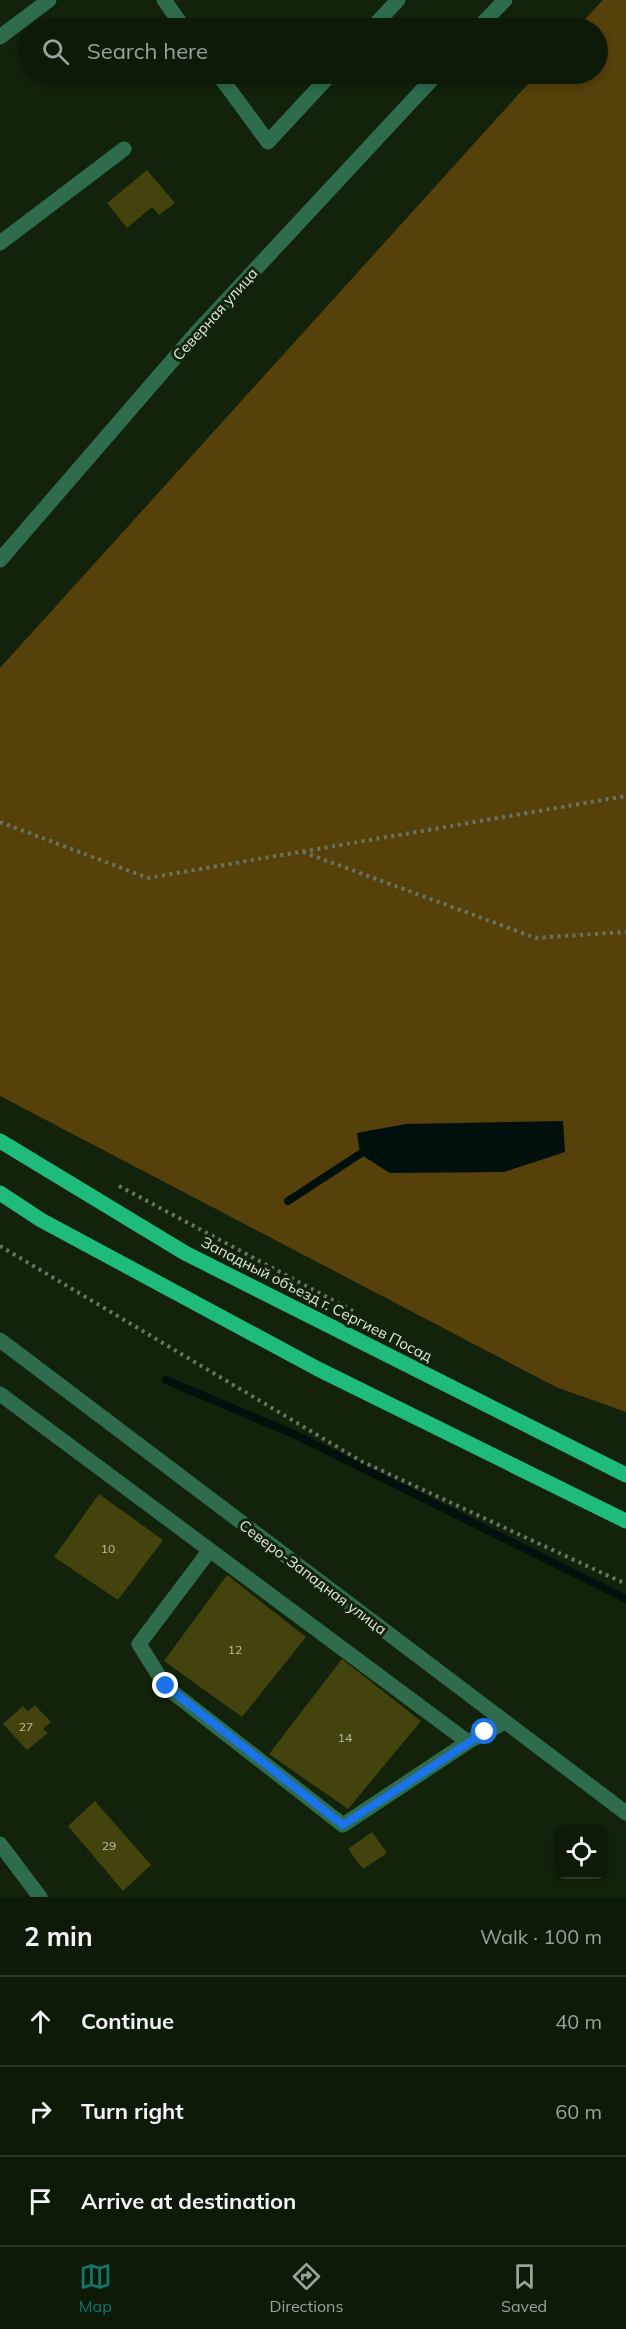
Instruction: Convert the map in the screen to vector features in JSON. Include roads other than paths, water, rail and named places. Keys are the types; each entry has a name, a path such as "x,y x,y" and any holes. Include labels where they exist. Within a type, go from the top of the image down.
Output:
{"main road":[{"name":"Западный объезд г. Сергиев Посад","path":"0,1141 185,1253 626,1475"},
{"path":"0,1193 41,1220 318,1369 626,1521"}],"street":[{"path":"25,18 49,0"},
{"path":"164,0 177,18"},
{"path":"381,18 398,0"},
{"path":"488,18 505,0"},
{"path":"0,37 18,23"},
{"path":"225,84 268,142 322,84"},
{"name":"Северная улица","path":"0,560 196,332 428,84"},
{"path":"0,243 124,149"},
{"name":"Северо-Западная улица","path":"0,1341 626,1813"},
{"path":"0,1394 468,1742"},
{"path":"210,1550 139,1644 166,1686 343,1825 468,1742 505,1722"},
{"path":"1,1850 40,1897"}],"waterway":[{"path":"288,1201 360,1154"},
{"path":"166,1380 296,1435 626,1599"}]}
